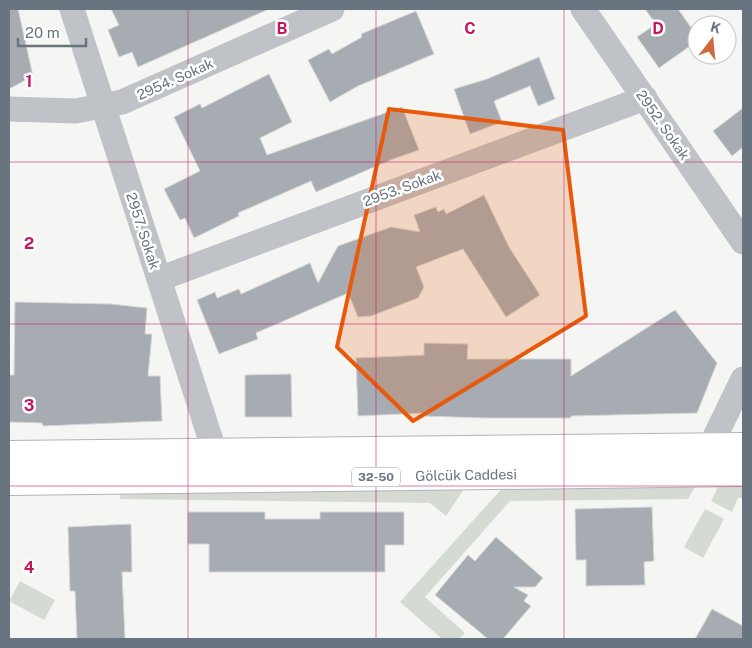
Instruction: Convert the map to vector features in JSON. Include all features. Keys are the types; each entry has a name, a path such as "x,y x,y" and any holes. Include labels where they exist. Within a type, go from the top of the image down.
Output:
{"main road":[{"name":"Gölcük Caddesi","path":"9,455 743,447"},
{"name":"Gölcük Caddesi","path":"9,481 743,472"}],"street":[{"name":"2957. Sokak","path":"72,9 215,453"},
{"name":"2954. Sokak","path":"9,110 76,111 104,107 143,95 332,9"},
{"name":"2952. Sokak","path":"583,9 743,242"},
{"name":"2953. Sokak","path":"159,279 644,98"},
{"path":"710,448 743,379"}],"highlighted area":[{"path":"389,109 563,130 586,316 413,421 337,347"}],"shaded area":[{"path":"699,480 688,499 510,501 425,597 465,633 459,639 442,639 400,602 505,485"},
{"path":"743,482 743,498 738,498 732,512 711,501 720,483"},
{"path":"121,485 467,485 446,516 430,503 120,499"},
{"path":"705,509 724,519 703,558 684,547"},
{"path":"20,581 55,600 44,620 9,601"}],"building":[{"path":"9,9 18,9 33,76 9,89"},
{"path":"111,9 269,9 138,67 132,52 119,57 108,30 119,25"},
{"path":"645,9 678,9 687,22 687,48 659,68 637,37 656,24"},
{"path":"416,11 434,54 358,86 330,102 308,60 329,49 332,54 362,37 361,34"},
{"path":"539,57 555,99 538,106 530,86 494,101 502,122 470,134 454,89 487,79"},
{"path":"269,74 292,122 260,138 267,155 402,107 419,150 316,192 311,181 238,213 239,216 194,238 185,218 180,220 164,189 200,171 174,117 200,104 202,108"},
{"path":"743,108 743,147 732,156 713,131"},
{"path":"484,195 509,247 540,295 506,317 463,249 416,267 424,287 418,298 371,316 358,317 348,293 256,333 258,339 219,354 197,300 215,292 217,298 239,289 241,294 310,263 318,283 338,246 391,227 420,232 414,215 436,207 438,212 444,209 446,214"},
{"path":"15,302 111,304 147,308 145,334 152,334 148,376 160,376 162,421 43,426 42,423 9,422 9,375 14,375"},
{"path":"675,310 717,363 697,413 571,416 571,418 423,416 423,413 358,416 356,358 424,355 424,343 468,344 467,359 571,359 571,376"},
{"path":"291,374 292,417 245,417 245,375"},
{"path":"652,507 654,561 644,562 645,585 586,586 586,560 576,560 575,509"},
{"path":"188,512 265,512 265,519 320,519 320,512 404,512 404,545 385,545 385,572 209,572 209,544 188,544"},
{"path":"131,524 132,572 122,572 125,639 77,639 75,591 70,591 68,527"},
{"path":"496,537 543,578 535,587 514,587 528,595 524,601 531,606 503,639 488,639 435,595 468,555 475,561"},
{"path":"712,609 743,626 743,639 695,639"}]}
